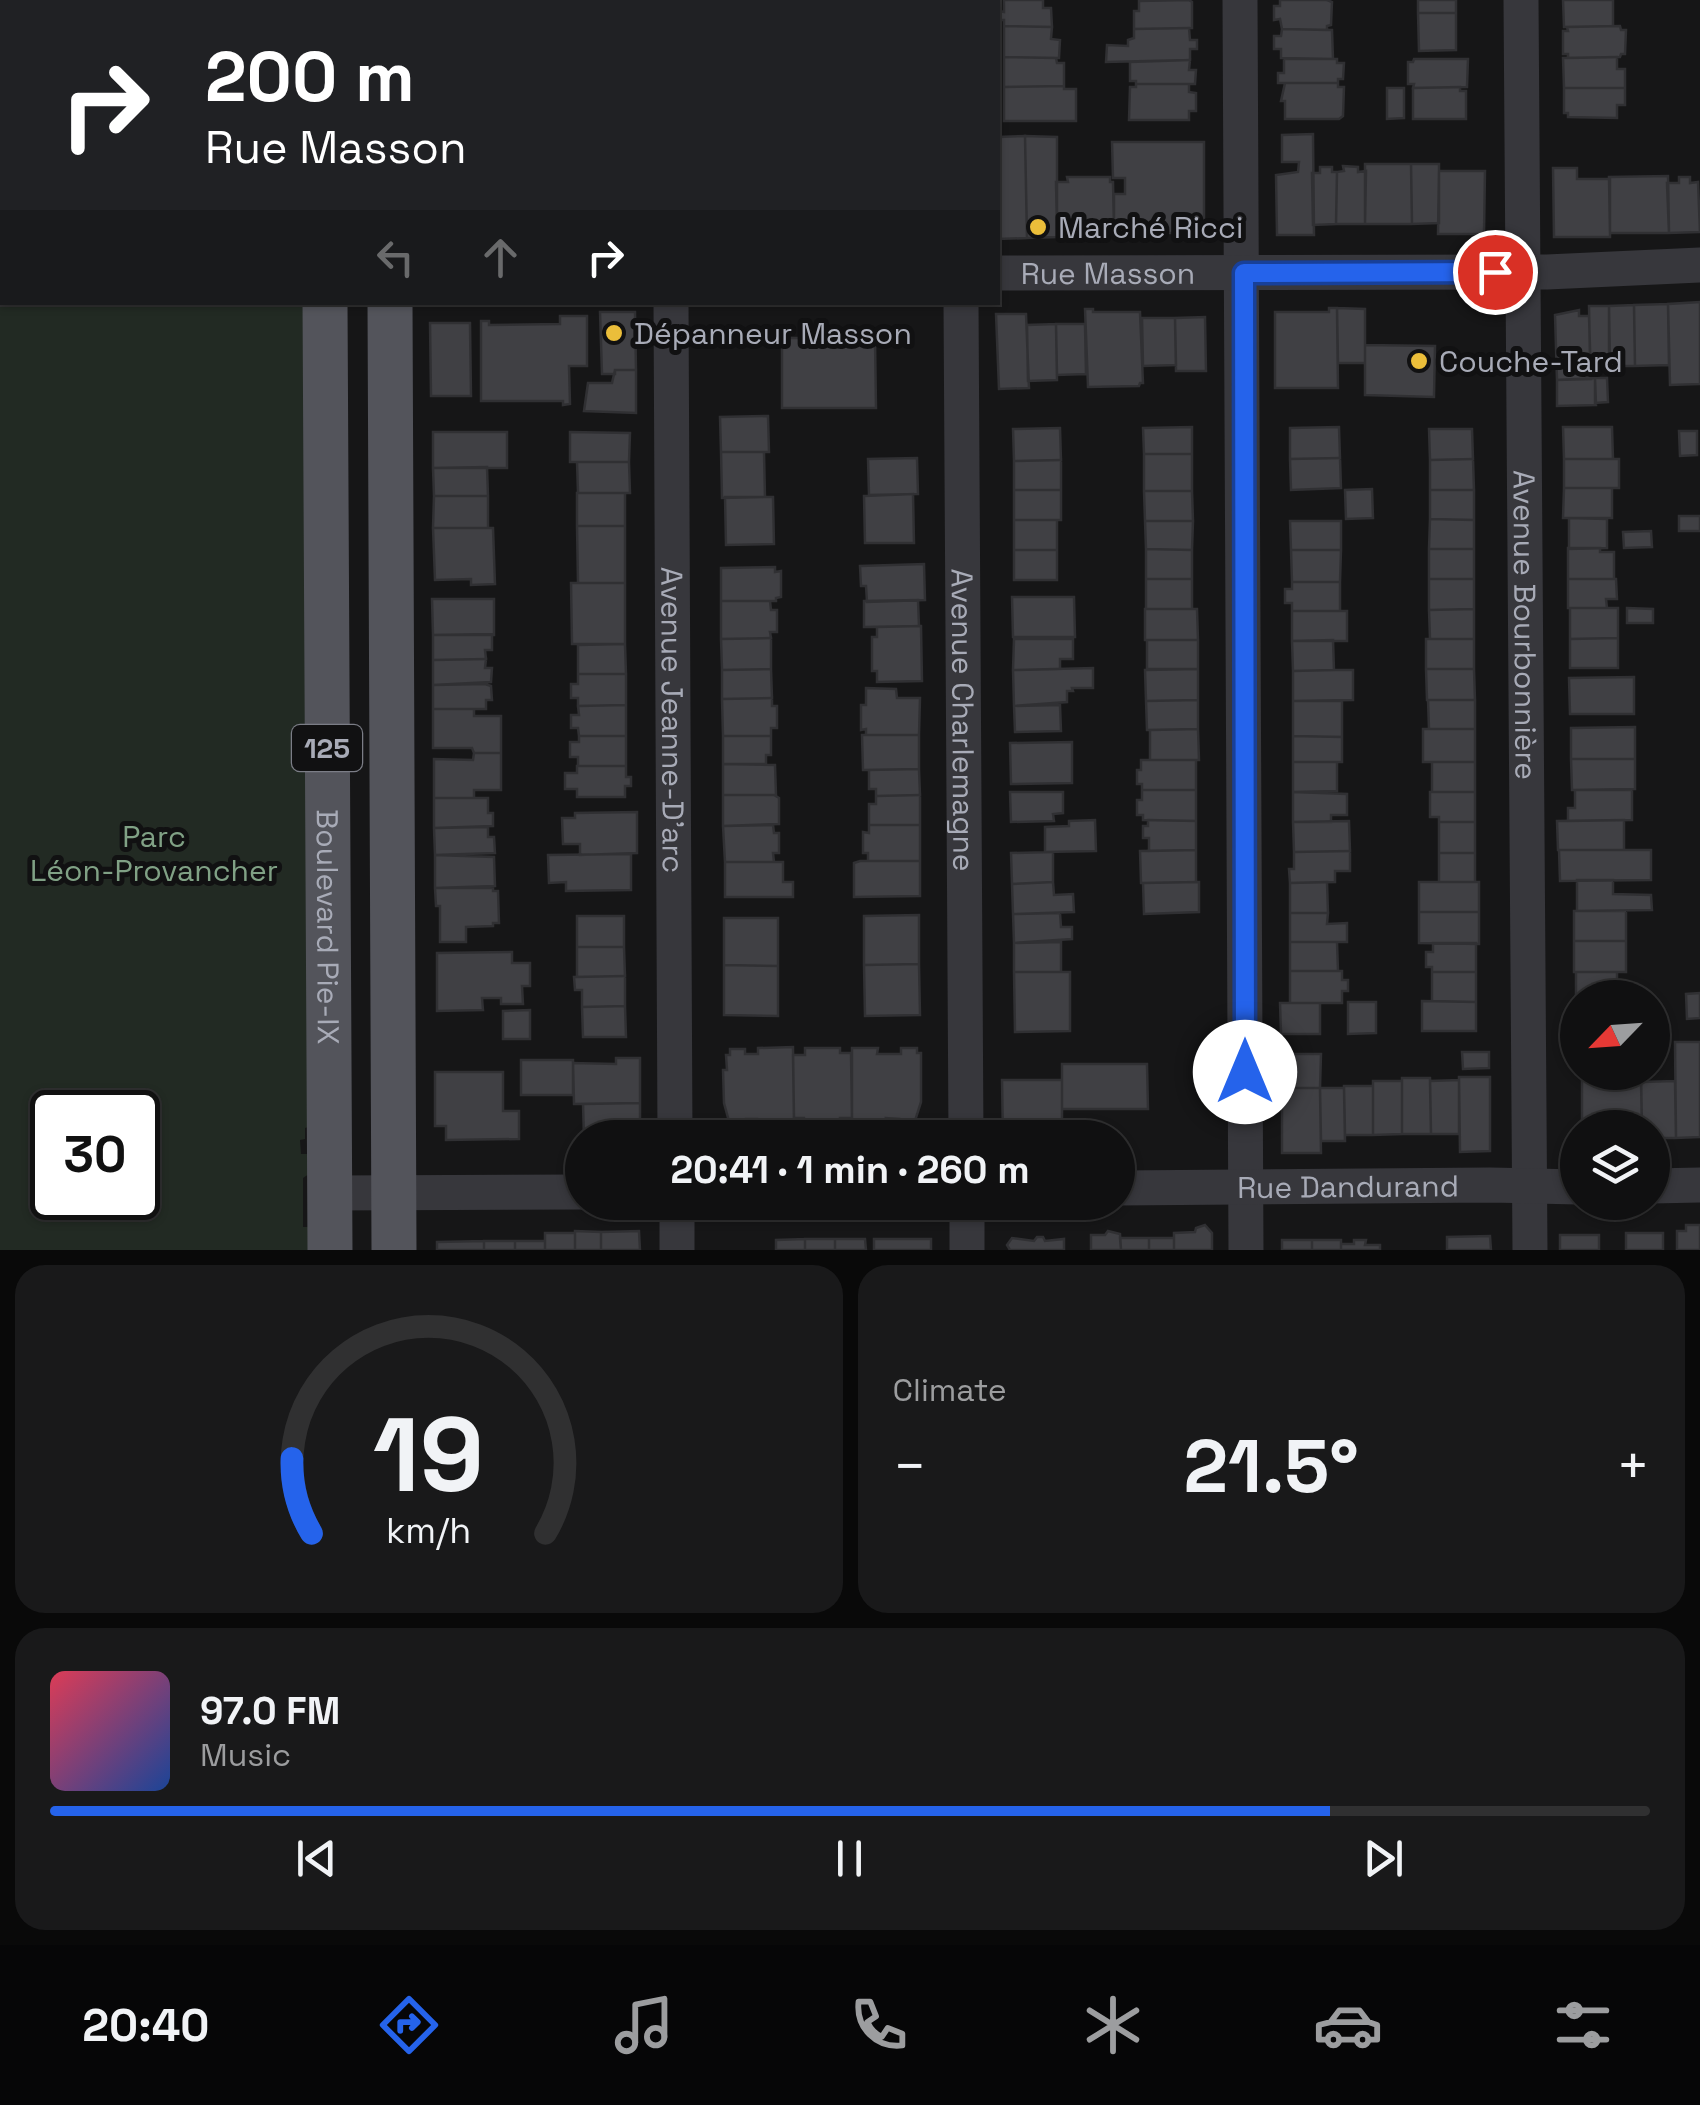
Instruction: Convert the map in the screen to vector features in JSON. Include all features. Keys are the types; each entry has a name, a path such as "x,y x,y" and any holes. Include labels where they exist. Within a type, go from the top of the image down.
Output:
{"main road":[{"name":"Boulevard Pie-IX","path":"325,305 330,1250"},
{"name":"125","path":"390,305 394,1250"}],"street":[{"path":"1240,0 1246,1250"},
{"name":"Avenue Bourbonnière","path":"1521,0 1530,1250"},
{"name":"Rue Masson","path":"1000,273 1522,272 1700,265"},
{"name":"Avenue Jeanne-D'arc","path":"671,305 675,1120"},
{"name":"Avenue Charlemagne","path":"962,305 966,1120"},
{"path":"1670,1186 1700,1185"},
{"name":"Rue Dandurand","path":"1135,1188 1560,1187"},
{"path":"330,1193 565,1192"},
{"path":"676,1220 677,1250"},
{"path":"966,1220 966,1250"}],"green space":[{"name":"Parc Léon-Provancher","path":"0,305 305,305 309,1127 305,1128 305,1139 300,1140 301,1154 307,1154 309,1174 303,1178 303,1227 309,1227 309,1250 0,1250"}],"building":[{"path":"1004,0 1043,0 1043,8 1051,8 1052,27 1004,26 1000,11 1004,12"},
{"path":"1189,0 1192,28 1134,29 1134,11 1139,11 1139,1"},
{"path":"1280,0 1332,2 1331,25 1327,30 1282,29 1280,19 1274,20 1274,6 1280,6"},
{"path":"1418,0 1456,0 1456,13 1418,13"},
{"path":"1563,0 1613,0 1613,26 1564,27"},
{"path":"1418,13 1456,13 1456,50 1419,51"},
{"path":"1004,26 1052,27 1051,39 1060,40 1059,58 1004,57"},
{"path":"1620,26 1626,30 1625,54 1620,57 1568,58 1568,54 1563,54 1563,31 1568,31 1567,27"},
{"path":"1189,28 1190,40 1197,40 1197,49 1190,49 1190,60 1106,62 1107,45 1128,46 1134,29"},
{"path":"1282,29 1332,30 1333,59 1281,58 1281,49 1274,49 1274,36 1281,36"},
{"path":"1004,57 1056,58 1057,63 1064,63 1064,86 1004,87"},
{"path":"1617,57 1617,69 1625,69 1625,88 1564,88 1563,58"},
{"path":"1284,59 1337,59 1337,63 1344,63 1343,79 1338,79 1338,83 1278,83 1278,73 1284,73"},
{"path":"1468,59 1467,87 1413,88 1414,84 1408,84 1408,62"},
{"path":"1190,60 1189,70 1196,70 1195,84 1130,81 1130,62"},
{"path":"1285,83 1338,83 1338,87 1344,87 1343,116 1285,119 1285,101 1281,101"},
{"path":"1189,84 1189,92 1196,93 1196,111 1189,111 1189,120 1129,120 1130,87"},
{"path":"1004,87 1076,89 1076,121 1004,121"},
{"path":"1460,87 1460,91 1466,91 1466,119 1413,119 1413,88"},
{"path":"1387,88 1404,88 1404,118 1387,119"},
{"path":"1564,88 1625,88 1625,105 1617,105 1617,118 1568,117 1564,113"},
{"path":"1313,134 1314,235 1277,235 1276,175 1298,172 1299,162 1282,162 1282,135"},
{"path":"1025,136 1027,238 1000,239 1000,137"},
{"path":"1025,136 1057,137 1057,237 1027,238"},
{"path":"1112,142 1204,142 1204,233 1117,233 1114,194 1125,194 1125,178 1113,178"},
{"path":"1365,164 1411,164 1412,224 1365,224"},
{"path":"1411,164 1439,164 1439,223 1412,224"},
{"path":"1343,166 1366,171 1365,224 1336,224 1337,172 1344,171"},
{"path":"1320,167 1332,167 1332,172 1337,172 1336,224 1313,225 1312,173 1320,173"},
{"path":"1553,168 1577,168 1577,179 1610,179 1610,237 1554,237"},
{"path":"1439,171 1485,171 1484,234 1438,234"},
{"path":"1668,176 1669,233 1610,233 1609,177"},
{"path":"1067,177 1110,177 1114,228 1057,229 1056,182 1068,182"},
{"path":"1679,177 1690,177 1690,183 1698,182 1700,232 1669,233 1667,183 1679,183"},
{"path":"1700,302 1700,384 1670,385 1668,304"},
{"path":"1668,304 1669,365 1635,366 1634,305"},
{"path":"1634,305 1635,366 1610,366 1609,306"},
{"path":"1589,306 1609,306 1609,359 1590,359"},
{"path":"1329,308 1337,308 1338,388 1275,388 1275,312 1329,312"},
{"path":"1337,308 1365,309 1365,363 1338,363"},
{"path":"1085,309 1140,312 1143,383 1139,386 1088,387"},
{"path":"1579,310 1579,316 1589,316 1591,379 1557,380 1555,315"},
{"path":"600,312 635,312 636,370 602,374"},
{"path":"996,314 1026,314 1029,388 999,389"},
{"path":"560,316 587,316 587,366 569,366 570,404 481,401 481,321 489,321 489,325 560,324"},
{"path":"1205,317 1206,371 1176,371 1175,318"},
{"path":"1142,318 1175,318 1176,365 1143,366"},
{"path":"430,323 470,323 471,396 431,396"},
{"path":"1056,324 1057,380 1028,381 1027,325"},
{"path":"1056,324 1085,324 1086,374 1057,375"},
{"path":"782,338 875,338 876,408 782,408"},
{"path":"1365,345 1435,346 1434,397 1365,395"},
{"path":"615,370 636,370 636,413 584,411 588,383 612,383"},
{"path":"1595,378 1596,405 1557,406 1557,380"},
{"path":"1595,378 1607,378 1608,402 1595,403"},
{"path":"768,416 769,452 721,452 720,417"},
{"path":"1192,427 1192,454 1144,454 1143,428"},
{"path":"1339,427 1340,458 1290,459 1290,428"},
{"path":"1563,427 1612,427 1613,459 1564,459"},
{"path":"1060,428 1061,460 1014,461 1013,429"},
{"path":"1429,429 1472,429 1473,459 1430,460"},
{"path":"1679,431 1697,431 1697,455 1680,456"},
{"path":"433,432 507,432 507,468 433,468"},
{"path":"570,432 630,433 629,462 570,462"},
{"path":"721,452 764,452 765,497 722,498"},
{"path":"1144,454 1192,454 1192,491 1144,491"},
{"path":"917,458 918,494 869,495 868,459"},
{"path":"1340,458 1341,488 1291,490 1290,459"},
{"path":"1473,459 1474,490 1430,490 1430,460"},
{"path":"1564,459 1619,459 1619,488 1564,488"},
{"path":"1061,460 1061,490 1014,490 1014,461"},
{"path":"577,462 629,462 630,493 578,493"},
{"path":"487,467 488,496 434,496 433,468"},
{"path":"1564,488 1612,488 1612,518 1563,518"},
{"path":"1372,489 1373,518 1346,519 1345,490"},
{"path":"1014,490 1061,490 1061,520 1014,520"},
{"path":"1430,490 1474,490 1474,520 1430,519"},
{"path":"1144,491 1192,491 1193,521 1145,521"},
{"path":"577,493 625,493 625,526 577,526"},
{"path":"913,494 914,543 865,543 864,496"},
{"path":"434,496 488,496 488,528 433,528"},
{"path":"725,497 773,497 774,544 726,545"},
{"path":"1679,516 1700,516 1700,531 1679,531"},
{"path":"1569,518 1607,519 1607,548 1569,549"},
{"path":"1430,519 1474,520 1474,549 1429,549"},
{"path":"1014,520 1057,520 1057,550 1014,550"},
{"path":"1145,521 1193,521 1192,550 1146,549"},
{"path":"1290,521 1341,521 1341,550 1291,550"},
{"path":"577,526 625,526 625,583 578,583"},
{"path":"433,528 493,528 495,584 471,585 471,579 435,580"},
{"path":"1651,531 1652,547 1624,548 1623,532"},
{"path":"1568,548 1614,552 1614,579 1568,579"},
{"path":"1146,549 1192,550 1192,579 1146,579"},
{"path":"1429,549 1474,549 1474,579 1429,579"},
{"path":"1014,550 1057,550 1057,580 1014,580"},
{"path":"1291,550 1341,550 1340,582 1292,582"},
{"path":"924,564 925,600 867,602 860,566"},
{"path":"775,567 775,572 781,571 781,597 776,601 721,601 721,568"},
{"path":"1146,579 1192,579 1192,609 1146,609"},
{"path":"1429,579 1474,579 1474,609 1429,610"},
{"path":"1568,579 1616,579 1617,599 1606,599 1607,608 1568,608"},
{"path":"1292,582 1340,582 1340,611 1292,611 1292,603 1285,603 1285,589 1292,589"},
{"path":"571,583 625,583 625,644 572,644"},
{"path":"1012,597 1074,597 1075,637 1013,637"},
{"path":"432,599 494,599 494,635 433,635"},
{"path":"918,600 919,626 864,627 864,601"},
{"path":"721,601 770,601 771,610 777,610 777,632 770,632 771,638 721,639"},
{"path":"1570,608 1618,608 1618,638 1570,639"},
{"path":"1627,608 1653,609 1653,623 1627,623"},
{"path":"1145,609 1197,609 1198,640 1145,640"},
{"path":"1474,609 1474,639 1430,639 1429,610"},
{"path":"1292,611 1347,611 1347,641 1292,641"},
{"path":"921,626 922,681 877,682 877,671 872,671 872,637 877,637 877,627"},
{"path":"492,634 492,650 485,650 486,659 433,660 433,635"},
{"path":"771,638 771,669 722,670 721,639"},
{"path":"1618,638 1618,668 1570,668 1570,639"},
{"path":"1014,639 1073,639 1073,659 1060,659 1060,669 1013,670"},
{"path":"1426,639 1474,639 1474,669 1426,669"},
{"path":"1147,640 1198,640 1198,669 1147,669"},
{"path":"1333,640 1334,670 1293,671 1292,641"},
{"path":"625,644 626,674 578,674 578,645"},
{"path":"486,659 485,668 492,668 491,682 433,685 433,660"},
{"path":"1093,668 1093,688 1072,688 1073,691 1067,691 1067,702 1014,706 1013,670"},
{"path":"771,669 772,698 722,699 722,670"},
{"path":"1198,669 1198,700 1146,701 1145,670"},
{"path":"1426,669 1474,669 1475,700 1427,700"},
{"path":"1353,670 1353,700 1293,701 1293,671"},
{"path":"578,674 626,674 626,705 578,706 578,698 571,698 571,684 578,684"},
{"path":"1634,677 1634,714 1570,714 1569,678"},
{"path":"433,685 491,686 492,700 486,700 486,709 433,709"},
{"path":"866,688 896,689 897,698 920,698 919,735 866,735 866,729 861,730 861,705 866,705"},
{"path":"772,698 772,706 777,706 777,728 771,728 771,736 723,736 722,699"},
{"path":"1198,700 1198,729 1147,730 1146,701"},
{"path":"1428,700 1475,700 1475,729 1429,729"},
{"path":"1293,701 1342,701 1342,737 1293,736"},
{"path":"626,705 626,736 579,736 578,728 571,728 571,715 579,715 578,706"},
{"path":"1060,705 1061,731 1015,732 1014,706"},
{"path":"433,709 474,709 474,716 501,716 501,753 433,748"},
{"path":"1635,727 1635,759 1571,759 1571,728"},
{"path":"1198,729 1199,760 1150,760 1150,730"},
{"path":"1423,729 1475,729 1475,762 1423,762"},
{"path":"862,735 919,735 919,769 863,770"},
{"path":"579,736 626,736 626,766 578,766 578,757 570,757 570,742 579,742"},
{"path":"723,736 771,736 771,755 766,755 766,764 723,764"},
{"path":"1293,736 1342,737 1342,762 1293,762"},
{"path":"1072,742 1072,783 1011,784 1010,743"},
{"path":"474,753 501,753 501,790 474,790 474,798 434,798 434,759 473,760"},
{"path":"1571,759 1635,759 1635,789 1572,790"},
{"path":"1141,760 1196,760 1196,790 1142,790 1142,784 1137,784"},
{"path":"1293,762 1337,762 1337,791 1293,792"},
{"path":"1432,762 1475,762 1475,792 1432,792"},
{"path":"723,764 775,765 776,795 723,795"},
{"path":"577,766 626,766 631,786 625,786 625,797 577,797 577,789 565,789 565,773 577,773"},
{"path":"919,769 920,795 876,796 876,789 869,789 869,770"},
{"path":"1142,790 1196,790 1196,821 1143,820 1143,815 1137,815"},
{"path":"1575,790 1632,790 1632,820 1568,821 1568,808 1575,808"},
{"path":"1010,792 1063,792 1063,813 1053,814 1054,821 1011,822"},
{"path":"1293,792 1347,794 1347,815 1331,815 1331,822 1293,822"},
{"path":"1430,792 1475,792 1475,822 1439,822 1439,817 1430,817"},
{"path":"723,795 774,795 779,798 779,824 723,826"},
{"path":"920,795 920,825 869,825 869,804 876,804 876,796"},
{"path":"434,798 488,798 493,826 434,828"},
{"path":"637,812 637,853 580,855 580,844 563,844 562,818 575,818 575,813"},
{"path":"1095,820 1096,851 1045,852 1045,827"},
{"path":"1148,820 1196,821 1196,850 1149,851 1149,838 1143,838 1143,826 1148,826"},
{"path":"1624,820 1624,850 1558,850 1557,821"},
{"path":"1349,821 1350,851 1294,852 1293,822"},
{"path":"1439,822 1475,822 1475,853 1439,853"},
{"path":"773,825 774,833 779,833 779,853 773,853 774,862 725,862 723,826"},
{"path":"869,825 920,825 920,861 868,861 868,853 863,853 863,832 869,833"},
{"path":"488,827 488,837 494,837 495,853 435,855 434,828"},
{"path":"1196,850 1196,882 1141,883 1140,851"},
{"path":"1559,850 1651,850 1651,880 1560,881"},
{"path":"1350,851 1350,871 1335,871 1335,882 1290,883 1294,852"},
{"path":"1053,852 1053,882 1012,884 1011,853"},
{"path":"1439,853 1475,853 1475,882 1439,882"},
{"path":"631,854 631,890 566,891 566,882 549,883 548,855"},
{"path":"435,855 494,857 495,886 435,888"},
{"path":"920,861 920,896 854,897 854,863"},
{"path":"725,862 783,862 783,882 793,882 793,897 725,897"},
{"path":"1577,880 1613,880 1613,894 1651,895 1652,910 1577,911"},
{"path":"1053,882 1054,895 1073,894 1074,912 1013,914 1012,884"},
{"path":"1199,882 1199,912 1144,914 1143,883"},
{"path":"1327,882 1328,913 1290,913 1290,883"},
{"path":"1419,882 1479,882 1479,912 1419,912"},
{"path":"435,888 493,888 498,891 499,923 466,927 466,942 440,942 440,906 436,906"},
{"path":"1574,911 1626,911 1626,941 1574,941"},
{"path":"1419,912 1479,912 1479,944 1419,943"},
{"path":"1060,913 1061,927 1072,927 1072,939 1014,943 1013,914"},
{"path":"1290,913 1328,913 1327,924 1347,923 1347,942 1290,942"},
{"path":"919,915 919,964 864,965 864,916"},
{"path":"577,916 624,916 624,947 577,947"},
{"path":"724,918 778,918 778,966 724,965"},
{"path":"1574,941 1626,941 1626,972 1574,972"},
{"path":"1061,942 1061,972 1014,972 1014,943"},
{"path":"1290,942 1337,942 1338,971 1290,971"},
{"path":"1433,943 1476,943 1476,972 1432,972 1432,967 1426,967 1426,952 1433,952"},
{"path":"577,947 624,947 625,976 577,977"},
{"path":"512,952 512,963 530,963 530,986 522,986 523,1004 501,1004 501,998 482,998 483,1010 437,1011 437,953"},
{"path":"919,964 920,1015 865,1016 864,965"},
{"path":"724,965 778,966 778,1016 724,1015"},
{"path":"1290,971 1342,971 1342,980 1348,980 1348,991 1342,991 1342,1003 1290,1003"},
{"path":"1014,972 1070,972 1070,1031 1015,1032"},
{"path":"1432,972 1476,972 1476,1002 1432,1001"},
{"path":"1576,972 1617,972 1617,980 1576,980"},
{"path":"625,976 625,1006 582,1007 582,990 575,990 574,977"},
{"path":"1700,993 1700,1018 1687,1019 1686,994"},
{"path":"1422,1001 1476,1002 1476,1031 1422,1031"},
{"path":"1348,1002 1376,1002 1376,1033 1348,1034"},
{"path":"1280,1003 1320,1003 1320,1034 1281,1034"},
{"path":"625,1006 626,1037 583,1037 582,1007"},
{"path":"530,1010 530,1039 503,1039 503,1011"},
{"path":"1675,1042 1700,1042 1700,1137 1676,1138"},
{"path":"793,1047 794,1120 729,1120 724,1103 726,1055 730,1055 730,1049 758,1054 758,1048"},
{"path":"805,1048 840,1048 840,1053 851,1053 852,1118 794,1118 793,1055 805,1055"},
{"path":"852,1048 878,1048 877,1054 901,1054 901,1048 917,1048 917,1053 921,1053 921,1102 915,1120 852,1120"},
{"path":"1462,1052 1489,1052 1489,1068 1463,1069"},
{"path":"1289,1054 1321,1054 1320,1088 1290,1088"},
{"path":"616,1058 640,1058 640,1103 574,1104 573,1063 616,1064"},
{"path":"521,1060 573,1060 573,1095 521,1095"},
{"path":"1062,1064 1147,1064 1148,1109 1062,1109"},
{"path":"435,1072 503,1072 503,1111 519,1111 519,1139 446,1140 446,1126 435,1126"},
{"path":"1459,1077 1490,1077 1490,1151 1460,1152"},
{"path":"1402,1078 1430,1078 1431,1134 1402,1134"},
{"path":"1002,1080 1062,1080 1062,1120 1003,1120"},
{"path":"1459,1080 1459,1134 1431,1134 1430,1081"},
{"path":"1373,1081 1402,1081 1402,1134 1373,1135"},
{"path":"1670,1081 1675,1081 1676,1138 1670,1138 1670,1110 1642,1110 1641,1090 1670,1090"},
{"path":"1344,1086 1373,1086 1373,1135 1345,1135"},
{"path":"1282,1088 1320,1088 1321,1153 1282,1153"},
{"path":"1320,1088 1344,1088 1345,1141 1321,1141"},
{"path":"1582,1090 1641,1090 1642,1110 1582,1110"},
{"path":"640,1103 640,1120 583,1120 583,1104"},
{"path":"1205,1225 1212,1233 1212,1250 1174,1250 1174,1233 1195,1232"},
{"path":"1686,1225 1700,1225 1700,1250 1677,1250 1677,1231 1686,1231"},
{"path":"575,1231 601,1232 601,1250 575,1250"},
{"path":"639,1231 640,1250 601,1250 601,1232"},
{"path":"1108,1231 1120,1234 1121,1250 1091,1250 1091,1235 1105,1235"},
{"path":"545,1233 575,1233 575,1250 545,1250"},
{"path":"1626,1233 1663,1233 1663,1250 1626,1250"},
{"path":"1560,1235 1599,1235 1599,1250 1560,1250"},
{"path":"1490,1236 1491,1250 1447,1250 1447,1237"},
{"path":"1037,1237 1045,1241 1064,1239 1064,1250 1010,1250 1007,1245 1012,1238 1034,1241"},
{"path":"1120,1238 1149,1238 1149,1250 1121,1250"},
{"path":"1149,1238 1174,1238 1174,1250 1149,1250"},
{"path":"805,1239 805,1250 776,1250 776,1240"},
{"path":"805,1239 835,1239 835,1250 805,1250"},
{"path":"835,1239 865,1239 866,1250 835,1250"},
{"path":"874,1239 931,1239 931,1250 874,1250"},
{"path":"1282,1240 1312,1240 1312,1250 1282,1250"},
{"path":"1312,1240 1341,1240 1341,1250 1312,1250"},
{"path":"1354,1240 1380,1245 1380,1250 1341,1250 1341,1244 1354,1244"},
{"path":"484,1241 484,1250 437,1250 437,1242"},
{"path":"484,1241 515,1241 515,1250 484,1250"},
{"path":"515,1241 545,1241 545,1250 515,1250"}],"place":[{"name":"Marché Ricci","path":"1038,227"},
{"name":"Dépanneur Masson","path":"614,333"},
{"name":"Couche-Tard","path":"1419,361"}],"route":[{"path":"1245,1072 1244,273 1495,272"}]}
